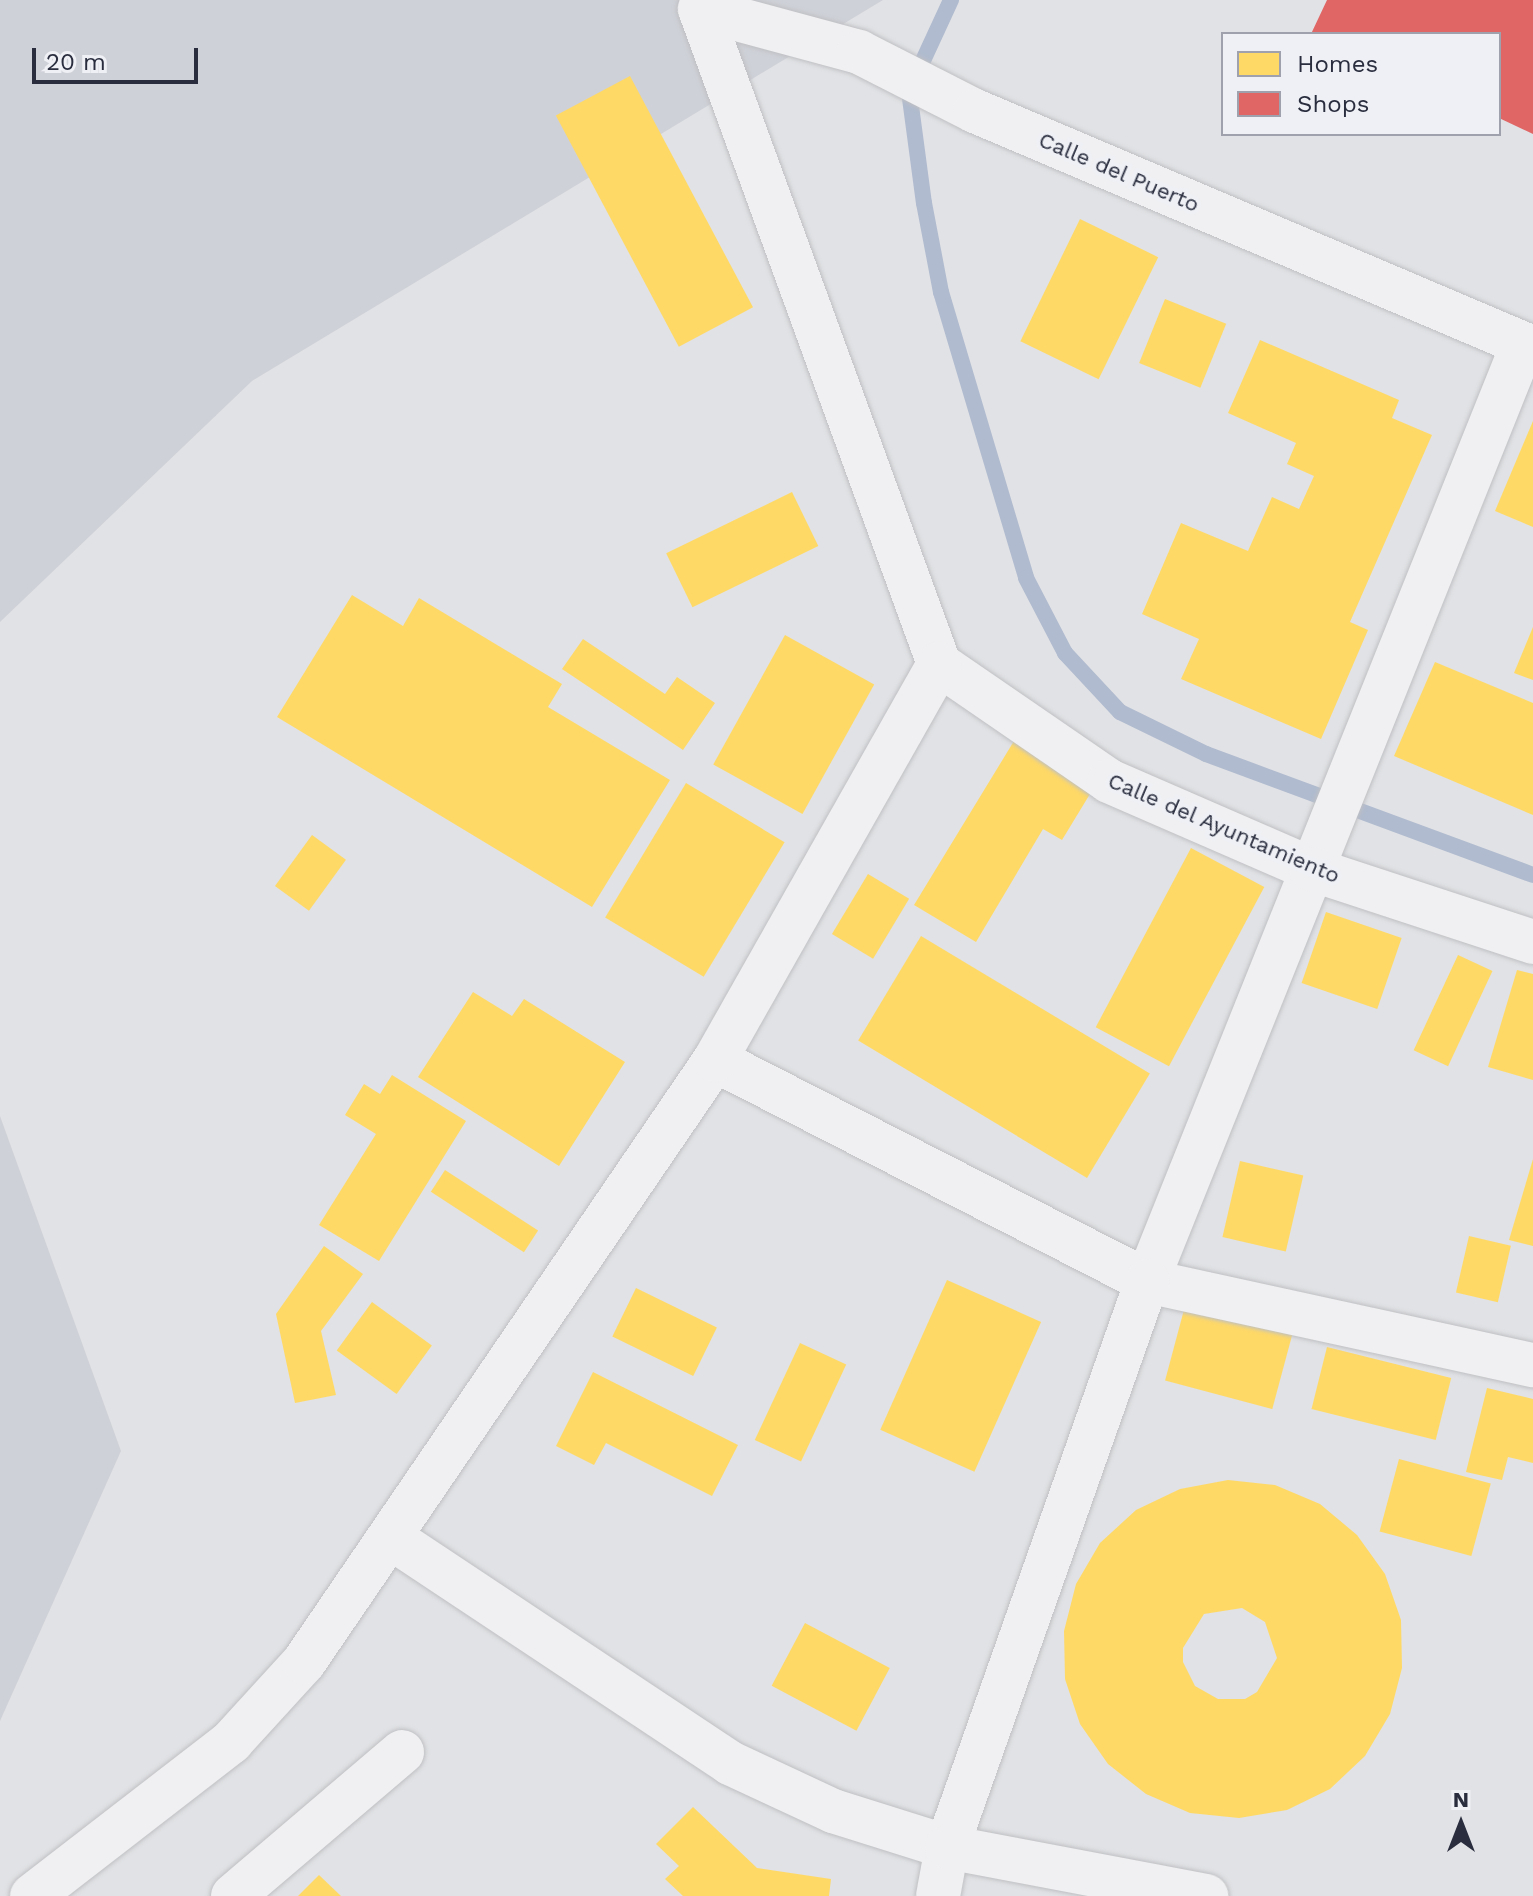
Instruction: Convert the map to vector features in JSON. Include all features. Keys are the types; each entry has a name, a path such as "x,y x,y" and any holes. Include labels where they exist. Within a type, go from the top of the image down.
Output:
{"street":[{"name":"Calle del Puerto","path":"939,664 700,9 859,52 975,111 1528,346"},
{"path":"938,1896 947,1847 1147,1281 1354,761 1528,346"},
{"name":"Calle del Ayuntamiento","path":"939,664 1109,781 1318,852 1533,942"},
{"path":"32,1896 231,1742 304,1662 393,1539 715,1060 939,664"},
{"path":"715,1060 1147,1281 1533,1365"},
{"path":"393,1539 730,1763 833,1811 947,1847 1206,1896"},
{"path":"233,1896 402,1752"}],"shaded area":[{"path":"0,0 883,0 252,381 0,622"},
{"path":"0,1116 121,1451 0,1721"}],"building: Homes":[{"path":"630,76 753,307 679,347 556,115"},
{"path":"1080,219 1158,257 1099,379 1020,341"},
{"path":"1165,299 1226,324 1200,388 1139,363"},
{"path":"1260,340 1399,400 1392,418 1432,435 1350,622 1368,630 1321,739 1181,679 1199,639 1142,614 1181,523 1248,551 1272,497 1299,509 1314,476 1287,464 1296,443 1228,413"},
{"path":"1533,421 1533,527 1495,511"},
{"path":"792,492 818,546 692,607 666,553"},
{"path":"352,595 403,626 419,598 562,684 548,707 670,780 592,907 277,717"},
{"path":"1533,627 1533,680 1514,673"},
{"path":"785,635 874,684 802,814 713,764"},
{"path":"583,639 665,694 677,677 715,703 683,750 562,669"},
{"path":"1435,662 1533,703 1533,815 1394,756"},
{"path":"1014,741 1093,789 1062,840 1043,829 976,942 914,905"},
{"path":"686,783 785,842 704,977 605,918"},
{"path":"312,835 346,860 309,911 275,886"},
{"path":"1191,848 1264,887 1169,1066 1096,1027"},
{"path":"868,874 909,899 873,959 832,934"},
{"path":"1326,912 1402,938 1377,1009 1302,983"},
{"path":"921,936 1150,1074 1087,1178 858,1041"},
{"path":"1458,955 1492,971 1448,1066 1414,1050"},
{"path":"1517,970 1533,974 1533,1080 1488,1067"},
{"path":"473,992 512,1016 524,999 625,1062 559,1166 418,1077"},
{"path":"392,1075 466,1121 379,1261 319,1225 376,1134 345,1115 364,1084 380,1094"},
{"path":"1533,1159 1533,1246 1509,1240"},
{"path":"1240,1161 1303,1176 1286,1252 1222,1237"},
{"path":"445,1170 538,1230 524,1252 431,1192"},
{"path":"1469,1236 1511,1246 1498,1302 1456,1293"},
{"path":"324,1246 363,1274 321,1331 336,1395 295,1403 276,1314"},
{"path":"947,1280 1041,1322 974,1472 880,1430"},
{"path":"636,1288 717,1327 693,1376 612,1337"},
{"path":"372,1302 432,1345 397,1394 337,1351"},
{"path":"1185,1306 1292,1335 1272,1409 1165,1380"},
{"path":"800,1343 846,1365 801,1462 755,1440"},
{"path":"1327,1347 1451,1378 1436,1440 1312,1409"},
{"path":"593,1372 738,1445 712,1496 606,1443 594,1465 556,1446"},
{"path":"1487,1388 1533,1399 1533,1463 1508,1457 1502,1480 1466,1472"},
{"path":"1399,1459 1491,1484 1471,1556 1380,1531"},
{"path":"1228,1480 1275,1485 1320,1504 1357,1535 1385,1574 1401,1620 1402,1668 1390,1714 1365,1756 1330,1789 1287,1810 1239,1818 1190,1813 1146,1794 1108,1764 1080,1724 1065,1679 1064,1631 1076,1584 1100,1543 1136,1510 1180,1489","holes":["1242,1608 1265,1622 1277,1658 1257,1692 1245,1699 1218,1699 1195,1686 1183,1662 1183,1648 1204,1614"]},
{"path":"805,1623 890,1668 856,1731 772,1686"},
{"path":"693,1807 757,1868 831,1879 829,1896 683,1896 665,1879 679,1866 656,1844"},
{"path":"319,1875 341,1896 298,1896"}],"building: Shops":[{"path":"1327,0 1533,0 1533,134 1501,119 1501,32 1312,32"}],"waterway":[{"path":"951,0 909,91 924,203 941,292 1026,578 1065,653 1120,712 1206,754 1533,875"}]}
